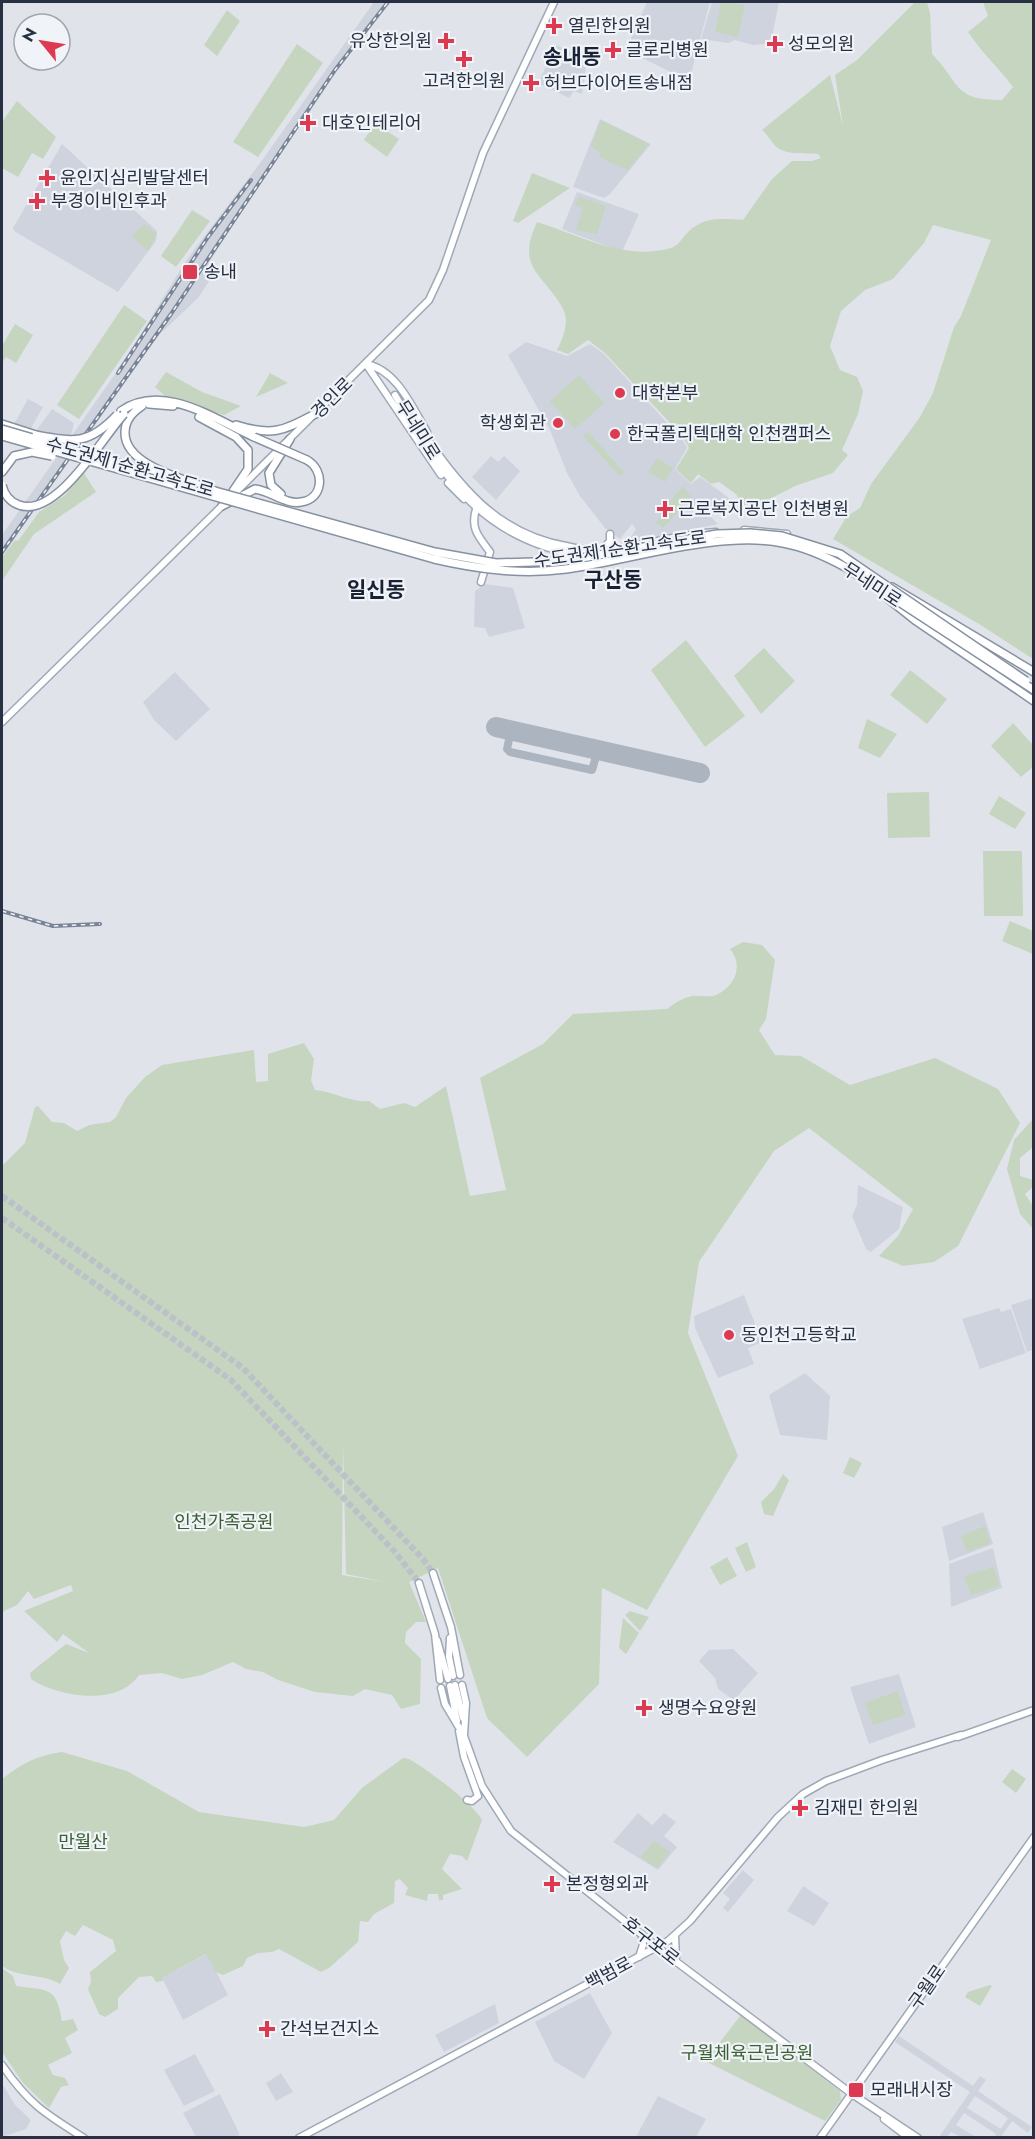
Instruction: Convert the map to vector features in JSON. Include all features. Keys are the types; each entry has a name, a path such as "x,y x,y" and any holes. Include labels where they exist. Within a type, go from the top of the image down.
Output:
{"highway":[{"path":"2,426 36,435 86,439 142,404 166,404 252,430 271,432 289,428 317,413"},
{"path":"2,485 6,495 18,505 30,507 45,503 60,492 125,415"},
{"path":"125,415 125,437 130,449 139,459 215,491"},
{"path":"2,496 10,504 26,510 40,508 55,501 125,415"},
{"path":"202,416 306,461 316,467 320,479 317,492 308,500 292,502 255,489 222,506"},
{"path":"202,416 242,441 250,456 248,470 222,506"},
{"name":"수도권제1순환고속도로","path":"2,426 215,491 435,552 496,563 565,561 717,534 765,533 803,541 840,554 1034,684"},
{"name":"수도권제1순환고속도로","path":"2,436 75,459 467,566 519,572 564,569 717,542 764,540 783,542 816,552 847,568 1034,691"},
{"path":"290,439 270,468 269,481 273,488 293,499 302,500 311,495 318,479 314,469 306,461"},
{"path":"2,472 7,461 22,453 75,459"},
{"path":"887,585 905,593 972,637 1034,672"},
{"path":"875,588 915,620 1034,701"}],"main road":[{"name":"경인로","path":"2,722 429,300 443,270 483,153 554,2"},
{"path":"366,364 380,367 402,392 476,506 473,518 475,533 490,552 481,582"},
{"path":"366,364 443,477 457,494 476,506"},
{"path":"392,402 393,394 402,392"},
{"name":"무네미로","path":"1034,684 840,557 806,540 781,532 752,530 705,532 602,550 550,543 476,506 394,395 447,476 476,506 500,525 542,546 596,558 634,554 706,539 752,536 790,542 840,564 1034,691"},
{"path":"602,550 610,541 610,534"},
{"path":"418,1583 435,1634 454,1677 449,1657 451,1627 433,1573"},
{"path":"435,1634 440,1680"},
{"name":"호구포로","path":"461,1727 466,1703 456,1685 461,1727 482,1786 511,1831 676,1961 852,2094 918,2138"},
{"name":"호구포로","path":"441,1688 445,1704 461,1727"},
{"name":"백범로","path":"299,2138 658,1947 675,1935 796,1798 826,1781 1034,1710"},
{"path":"461,1727 464,1757 478,1796 468,1800"},
{"name":"구월로","path":"820,2138 1034,1837"},
{"path":"638,1958 643,1944 642,1934"},
{"path":"675,1935 676,1961"},
{"path":"2,2065 21,2093 35,2107 84,2138"},
{"name":"호구포로","path":"878,2112 909,2138"}],"shaded area":[{"path":"374,2 389,2 353,47 233,225 208,264 212,277 198,298 160,334 105,407 2,557 2,535 127,357 185,262 263,159"},
{"path":"647,2 710,2 689,81 626,50"},
{"path":"712,2 779,2 772,37 765,44 753,45 735,40 728,43 701,39"},
{"path":"556,45 587,59 582,94 574,91 569,98 538,83"},
{"path":"600,119 651,144 610,194 604,198 573,187"},
{"path":"62,144 157,231 156,241 118,292 14,231 13,228"},
{"path":"577,192 639,214 622,252 562,229"},
{"name":"한국폴리텍대학 인천캠퍼스","path":"526,342 567,356 590,344 604,354 682,439 687,448 675,469 691,484 700,477 729,498 725,505 720,506 711,517 718,524 627,543 636,529 632,524 620,539 605,528 580,496 567,473 550,430 508,355"},
{"path":"28,399 43,407 29,432 14,424"},
{"path":"52,409 74,423 70,439 36,431"},
{"path":"491,456 498,462 504,456 520,471 496,500 472,477"},
{"path":"485,584 513,588 525,628 489,637 485,628 474,627 475,591"},
{"path":"175,672 210,709 176,741 154,720 143,702"},
{"path":"858,1185 903,1207 899,1229 871,1252 866,1249 852,1216 857,1205"},
{"name":"동인천고등학교","path":"744,1295 762,1342 748,1348 754,1364 718,1378 695,1328 694,1316"},
{"path":"1033,1298 1033,1350 1027,1352 1011,1305"},
{"path":"999,1308 1001,1312 1011,1309 1026,1353 980,1369 962,1319"},
{"path":"805,1373 830,1396 827,1440 780,1435 769,1395"},
{"path":"983,1512 993,1544 949,1561 942,1527"},
{"path":"993,1548 1002,1588 951,1607 949,1564"},
{"path":"733,1649 758,1673 734,1700 718,1689 715,1678 699,1661 709,1650"},
{"path":"899,1674 916,1727 869,1744 850,1687"},
{"path":"638,1813 652,1825 664,1813 676,1822 664,1836 677,1847 658,1870 613,1842"},
{"path":"743,1870 754,1880 728,1912 723,1908 730,1899 723,1893"},
{"path":"803,1886 829,1903 814,1926 787,1911"},
{"path":"207,1954 228,1995 183,2020 162,1978"},
{"path":"590,1993 612,2033 584,2079 554,2061 535,2022"},
{"path":"495,2004 499,2023 444,2052 435,2035"},
{"name":"모래내시장","path":"899,2036 973,2086 980,2076 986,2080 978,2091 1032,2127 1028,2133 1012,2121 1001,2137 995,2137 996,2134 964,2113 956,2125 976,2137 961,2137 951,2132 947,2137 939,2137 970,2092 895,2042","holes":["975,2096 1008,2118 1001,2129 967,2108"]},
{"path":"195,2054 215,2091 184,2106 164,2070"},
{"path":"281,2073 293,2092 276,2101 266,2083"},
{"path":"2,2083 15,2105 31,2120 26,2129 2,2137"},
{"path":"220,2094 240,2135 196,2137 183,2113"},
{"path":"658,2096 706,2119 696,2137 636,2137"}],"green space":[{"path":"721,2 745,5 738,37 715,32"},
{"path":"915,2 927,2 930,13 932,54 960,89 975,97 1002,100 1013,87 968,32 988,16 983,2 1033,2 1033,659 979,624 833,539 847,516 860,508 871,484 920,417 933,393 954,327 961,316 991,240 933,225 924,243 893,279 865,290 841,311 830,346 840,370 857,377 863,391 858,414 842,450 848,455 833,473 795,486 762,503 742,505 736,494 719,482 711,484 698,474 691,483 676,469 689,448 683,437 605,353 588,340 568,354 557,350 565,330 565,314 556,297 535,270 529,251 537,222 619,249 653,251 674,247 688,232 701,223 720,219 743,220 772,179 792,161 812,161 821,158 818,154 791,153 782,150 762,130 830,75 843,126 835,75 857,60"},
{"path":"227,10 240,21 217,56 204,45"},
{"path":"297,44 323,63 258,157 233,142"},
{"path":"17,101 56,137 43,159 32,153 18,177 2,168 2,122"},
{"path":"601,120 649,144 628,170 600,158 600,153 591,146"},
{"path":"375,123 399,139 387,157 364,140"},
{"path":"532,173 570,188 518,223 513,221"},
{"path":"579,197 606,206 597,234 576,230 583,208 575,205"},
{"path":"192,210 210,221 176,267 161,256"},
{"path":"144,224 157,234 148,251 132,236"},
{"path":"124,305 147,321 79,419 57,405"},
{"path":"15,324 33,335 16,363 6,357 2,363 2,346"},
{"path":"166,372 202,392 241,406 224,415 165,396 155,387"},
{"path":"270,373 288,383 256,397"},
{"path":"579,375 604,403 575,429 550,401"},
{"path":"588,432 624,472 620,476 583,436"},
{"path":"657,458 673,468 665,482 648,472"},
{"path":"84,473 96,492 34,534 2,581 2,557 15,540 18,541 39,512 64,496"},
{"path":"683,487 691,497 663,528 656,522 671,506 666,501 670,501"},
{"path":"686,640 745,716 705,747 651,670"},
{"path":"764,648 795,681 761,714 734,676"},
{"path":"910,670 947,699 927,724 890,695"},
{"path":"867,719 897,734 880,758 858,748"},
{"path":"1013,723 1033,745 1033,767 1021,777 991,746"},
{"path":"929,792 930,837 888,838 887,793"},
{"path":"999,796 1026,813 1015,829 989,814"},
{"path":"983,851 1022,851 1023,916 984,916"},
{"path":"1010,921 1033,931 1033,954 1002,941"},
{"name":"인천가족공원","path":"743,942 762,945 775,960 766,1019 759,1030 775,1055 801,1056 850,1085 935,1058 998,1089 1020,1123 958,1246 934,1262 903,1266 879,1256 898,1236 913,1209 809,1128 774,1151 699,1262 688,1333 738,1456 647,1610 602,1588 599,1684 527,1757 487,1718 438,1568 409,1582 426,1622 416,1622 406,1632 405,1643 421,1659 420,1704 401,1709 392,1695 365,1689 353,1696 315,1692 278,1680 263,1672 246,1669 233,1662 202,1675 182,1679 162,1673 139,1675 117,1692 103,1695 72,1694 31,1679 30,1673 66,1644 89,1653 63,1634 57,1642 24,1611 73,1591 71,1585 34,1599 28,1591 17,1605 2,1612 2,1166 25,1143 35,1107 38,1106 52,1122 64,1123 77,1131 89,1125 110,1122 116,1117 126,1098 145,1077 162,1065 254,1050 256,1082 268,1081 268,1054 304,1043 314,1059 311,1080 315,1090 369,1101 380,1109 404,1103 415,1107 446,1086 470,1196 506,1190 480,1078 543,1044 573,1014 667,1009 688,997 716,995 728,986 737,969 730,949","holes":["343,1442 346,1574 385,1582 342,1575"]},
{"path":"1033,1119 1033,1147 1020,1158 1020,1176 1033,1180 1033,1187 1025,1194 1033,1206 1033,1229 1020,1214 1007,1169 1014,1140"},
{"path":"850,1457 862,1463 854,1478 843,1473"},
{"path":"783,1474 789,1480 773,1516 764,1514 761,1502 774,1489"},
{"path":"985,1526 990,1543 967,1552 961,1536"},
{"path":"747,1542 756,1567 746,1572 735,1548"},
{"path":"727,1557 737,1576 720,1585 710,1567"},
{"path":"993,1567 1000,1586 971,1595 964,1576"},
{"path":"630,1611 649,1617 640,1631 625,1615"},
{"path":"623,1618 639,1633 626,1654 619,1648"},
{"path":"898,1691 905,1715 873,1725 865,1703"},
{"name":"만월산","path":"62,1752 127,1771 199,1812 304,1827 334,1820 362,1788 403,1758 417,1764 449,1787 470,1805 482,1820 467,1861 462,1856 450,1854 442,1869 462,1889 443,1895 443,1900 439,1900 438,1894 428,1894 427,1901 405,1895 408,1888 400,1879 395,1881 394,1903 374,1914 368,1922 360,1921 358,1942 329,1968 321,1972 279,1949 258,1953 247,1958 243,1966 223,1975 216,1972 206,1954 162,1978 163,1981 156,1982 152,1976 139,1977 118,1998 118,2009 105,2017 99,2014 88,1989 91,1982 90,1972 116,1951 113,1940 83,1925 75,1936 66,1931 60,1941 64,1960 69,1968 60,1984 46,1978 8,1970 2,1966 2,1779 30,1761"},
{"path":"1012,1769 1026,1779 1016,1793 1002,1782"},
{"path":"654,1841 670,1852 657,1868 641,1857"},
{"path":"2,1968 13,1976 16,1986 43,1990 53,1995 60,2009 62,2021 73,2019 78,2030 65,2038 72,2053 48,2065 53,2075 65,2078 69,2085 61,2087 49,2108 23,2083 2,2052"},
{"path":"992,1986 980,2006 965,1997 968,1992"},
{"name":"구월체육근린공원","path":"741,2015 840,2091 841,2100 825,2121 705,2061"}],"taxiway":[{"path":"511,730 507,749 510,752 592,770 598,750"}],"runway":[{"path":"496,727 700,773"}],"tunnel":[{"path":"2,1196 243,1368 423,1559 433,1573"},
{"path":"2,1218 231,1380 395,1552 419,1583"}],"railway":[{"path":"2,552 171,314 335,70 388,2"},
{"path":"118,373 208,237 251,180"},
{"path":"2,911 53,926 100,924"}],"place":[{"name":"열린한의원","path":"554,26"},
{"name":"유상한의원","path":"446,41"},
{"name":"성모의원","path":"775,44"},
{"name":"글로리병원","path":"613,50"},
{"name":"고려한의원","path":"464,59"},
{"name":"허브다이어트송내점","path":"531,83"},
{"name":"대호인테리어","path":"308,123"},
{"name":"윤인지심리발달센터","path":"47,178"},
{"name":"부경이비인후과","path":"37,201"},
{"name":"송내","path":"190,272"},
{"name":"대학본부","path":"620,393"},
{"name":"학생회관","path":"558,423"},
{"name":"한국폴리텍대학 인천캠퍼스","path":"615,434"},
{"name":"근로복지공단 인천병원","path":"665,509"},
{"name":"동인천고등학교","path":"729,1335"},
{"name":"생명수요양원","path":"644,1708"},
{"name":"김재민 한의원","path":"800,1808"},
{"name":"본정형외과","path":"552,1884"},
{"name":"간석보건지소","path":"267,2029"},
{"name":"모래내시장","path":"856,2090"}],"district":[{"name":"송내동","path":"572,57"},
{"name":"구산동","path":"613,580"},
{"name":"일신동","path":"376,590"}]}
